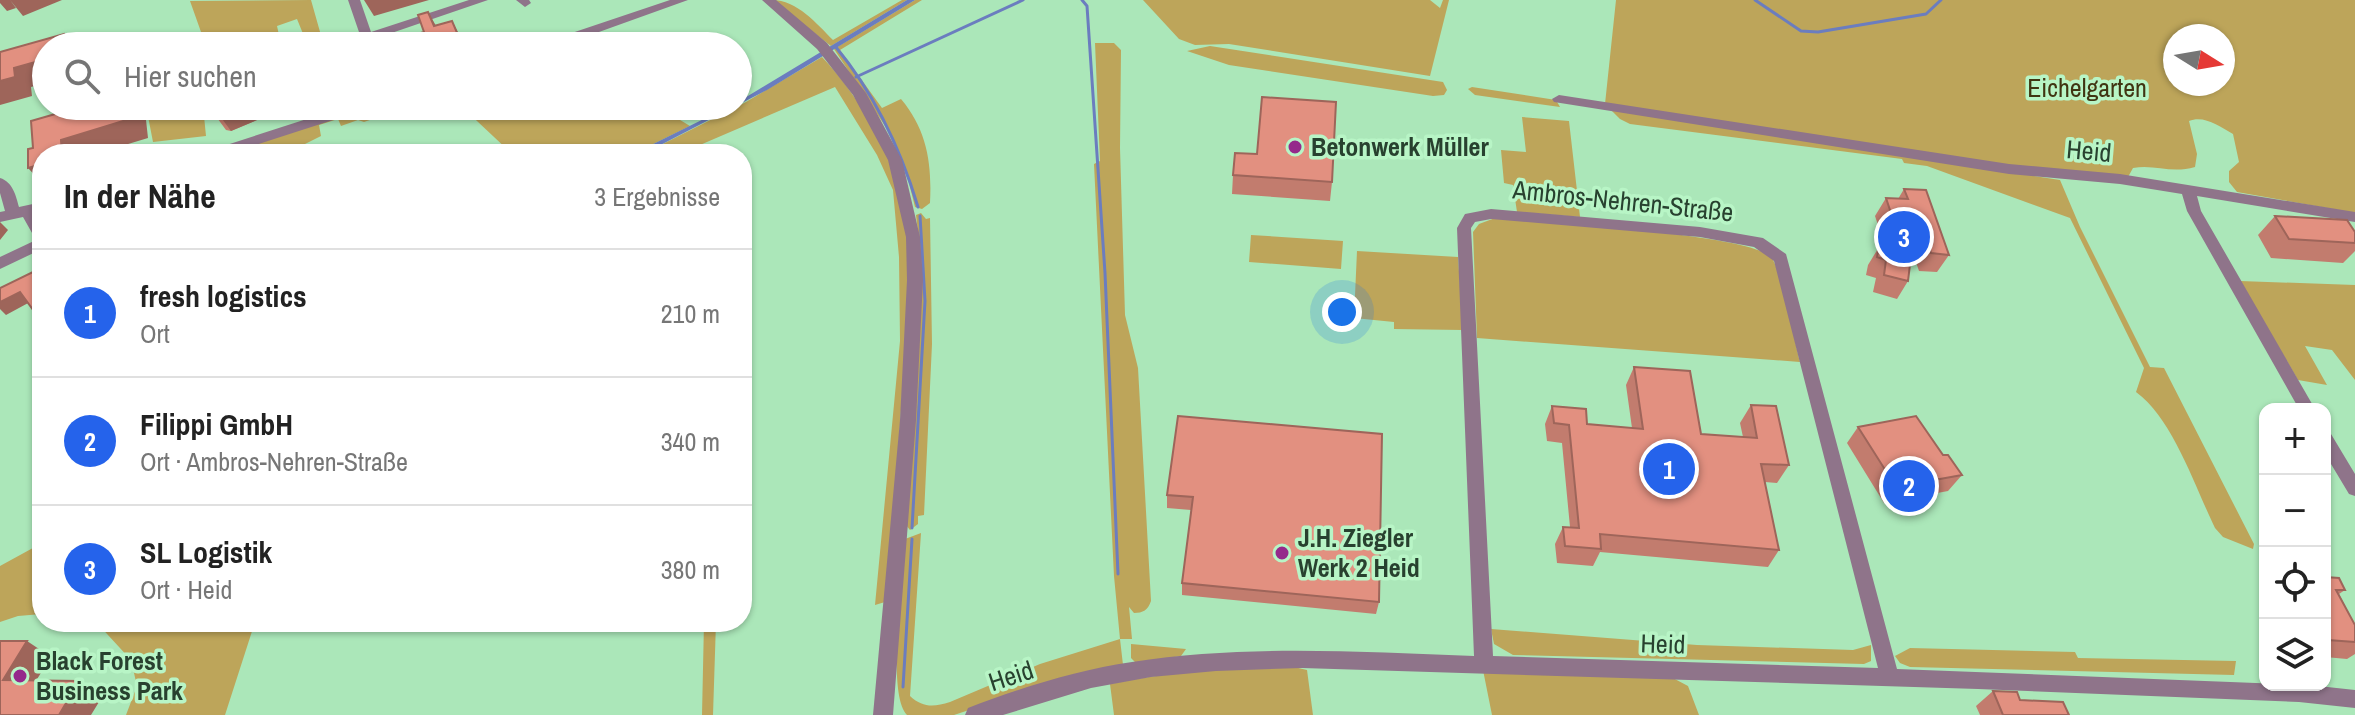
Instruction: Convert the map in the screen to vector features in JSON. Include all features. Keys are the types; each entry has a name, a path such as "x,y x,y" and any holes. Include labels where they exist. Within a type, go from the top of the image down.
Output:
{"street":[{"path":"354,0 365,32"},
{"path":"395,32 482,0"},
{"path":"589,32 677,2 698,0"},
{"path":"751,0 772,5 827,52 872,115 895,160 913,237 915,280 908,420 883,715"},
{"name":"Heid","path":"1559,99 2009,169 2120,179 2355,217"},
{"path":"244,144 319,120"},
{"path":"0,183 8,193 6,216 32,210"},
{"path":"2188,190 2194,211 2304,403"},
{"name":"Ambros-Nehren-Straße","path":"1484,664 1464,228 1470,218 1491,214 1700,232 1758,242 1781,258 1890,677"},
{"path":"0,263 32,246"},
{"path":"2331,449 2355,489"},
{"name":"Heid","path":"975,715 1128,671 1302,659 1890,677 2299,693 2355,699"}],"green space":[{"path":"311,0 320,32 302,32 297,19 277,26 278,32 201,32 190,1"},
{"path":"772,0 798,8 833,40 907,0 831,46"},
{"path":"915,0 922,0 840,50 882,108 901,99 917,123 926,148 930,174 930,203 922,209 915,207 907,175 887,129 834,49"},
{"path":"1143,0 1430,0 1440,8 1443,0 1449,0 1430,76 1229,44 1195,45 1179,39"},
{"name":"Eichelgarten","path":"1616,0 2355,0 2355,213 2237,192 2229,182 2229,171 2239,162 2233,134 2200,119 2189,121 2197,154 2195,167 2178,170 2133,168 2128,177 2034,176 2060,180 2150,367 2164,368 2254,544 2253,549 2223,537 2215,528 2172,436 2149,404 2136,392 2144,368 2070,218 1927,166 1904,163 1902,159 1630,124 1605,104"},
{"path":"1095,43 1114,43 1121,50 1120,148 1125,315 1138,368 1151,601 1147,609 1140,612 1134,613 1129,607 1132,639 1120,639 1114,576 1094,164 1100,161"},
{"path":"1210,46 1443,82 1447,90 1444,95 1433,96 1229,65 1187,51"},
{"path":"822,57 856,100 876,132 891,165 902,201 908,281 899,438 885,602 875,605 900,341 899,257 893,190 877,155 835,87 702,144 663,144 710,120 752,120 752,98"},
{"path":"1472,87 1556,100 1560,107 1475,95 1468,89"},
{"path":"1522,117 1569,121 1580,217 1517,212 1513,185 1504,183 1501,150 1526,152"},
{"path":"149,120 204,120 206,136 153,142"},
{"path":"335,120 319,125 321,136 305,144 254,144"},
{"path":"338,120 358,120 341,126"},
{"path":"476,120 680,120 690,126 653,144 501,144"},
{"path":"921,213 926,219 930,218 932,344 924,515 918,516 918,524 910,530 906,525 919,240 916,215"},
{"path":"1495,218 1686,236 1755,249 1771,257 1775,264 1800,362 1477,338 1473,232 1479,224"},
{"path":"1251,235 1343,241 1341,269 1249,262"},
{"path":"1357,251 1458,257 1463,330 1394,329 1394,322 1354,318"},
{"path":"2240,281 2355,285 2355,380 2332,350 2305,346 2327,385 2298,380"},
{"path":"921,533 910,696 919,703 934,705 950,702 1040,664 1120,639 1123,665 1035,688 954,715 907,715 901,703 897,659 905,539"},
{"path":"32,548 32,615 0,622 0,566"},
{"path":"1491,629 1697,645 1853,650 1871,645 1871,661 1864,664 1513,655 1494,644"},
{"path":"105,632 252,632 225,715 126,715 137,686 131,660"},
{"path":"704,632 716,632 713,715 702,715"},
{"path":"1131,644 1186,649 1181,656 1136,663 1131,658"},
{"path":"1910,648 2075,652 2078,658 2236,661 2234,675 1910,667 1900,663 1895,656"},
{"path":"1294,667 1307,670 1313,715 1114,715 1110,684 1202,671"},
{"path":"1483,670 1671,677 1688,686 1699,715 1492,715"}],"water":[{"path":"907,0 915,0 752,98 752,94"},
{"path":"702,120 709,120 662,144 653,144"}],"building":[{"path":"428,12 434,26 452,21 457,32 424,32 418,15"},
{"path":"32,43 32,63 14,68 15,77 0,81 0,52"},
{"name":"Betonwerk Müller","path":"1262,97 1336,102 1332,182 1233,175 1235,153 1257,154"},
{"path":"126,120 61,140 61,144 33,144 31,121"},
{"path":"32,148 32,167 28,168 28,149"},
{"path":"1904,189 1926,190 1949,255 1931,253 1927,241 1913,240 1908,281 1884,275 1886,260 1877,257 1879,247 1904,252 1886,198 1908,199"},
{"path":"2275,216 2347,220 2355,232 2355,243 2289,239"},
{"path":"32,272 32,308 20,292 0,302 0,288"},
{"path":"1634,367 1690,371 1701,434 1757,438 1751,405 1776,406 1789,465 1761,464 1779,550 1600,534 1601,549 1565,546 1563,527 1579,528 1569,425 1554,423 1552,406 1586,409 1587,424 1643,429"},
{"name":"J.H. Ziegler Werk 2 Heid","path":"1178,416 1382,434 1379,602 1182,583 1193,497 1167,495"},
{"path":"1916,416 1943,455 1948,455 1962,475 1896,487 1858,427"},
{"path":"2331,577 2339,578 2345,590 2336,590 2355,625 2355,642 2331,640"},
{"path":"0,641 27,641 3,680 79,681 59,715 0,715"},
{"path":"1993,691 2017,692 2020,700 2063,702 2069,715 2003,715"}],"waterway":[{"path":"857,76 1023,0"},
{"path":"1082,0 1087,6 1105,273 1118,574"},
{"path":"1755,0 1801,31 1818,32 1926,14 1941,0"},
{"path":"835,46 857,76"},
{"path":"857,76 885,122 918,207"},
{"path":"912,528 925,301 920,216"},
{"path":"903,687 912,539"}],"place":[{"name":"Betonwerk Müller","path":"1295,147"},
{"name":"SL Logistik","path":"1904,237"},
{"name":"fresh logistics","path":"1669,469"},
{"name":"Filippi GmbH","path":"1909,486"},
{"name":"J.H. Ziegler Werk 2 Heid","path":"1282,553"},
{"name":"Black Forest Business Park","path":"20,676"}]}
